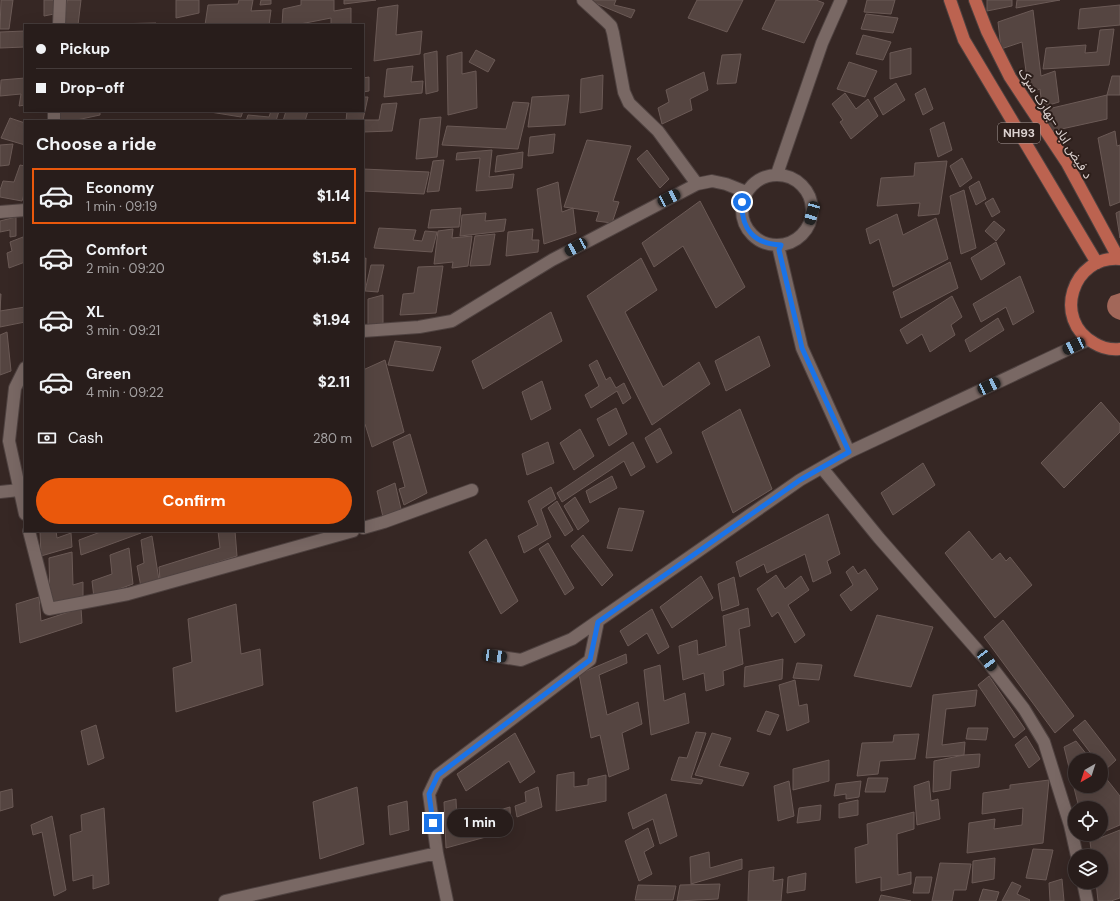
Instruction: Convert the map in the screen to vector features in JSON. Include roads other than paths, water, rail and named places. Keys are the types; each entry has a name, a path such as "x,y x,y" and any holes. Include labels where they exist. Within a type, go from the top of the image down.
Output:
{"main road":[{"name":"NH93","path":"950,0 964,40 1097,263"},
{"name":"د فیض اباد -بهارک سړک","path":"975,0 987,31 1010,77 1066,163 1120,259"},
{"name":"NH93","path":"1120,259 1112,258 1097,263 1084,272 1075,285 1071,300 1072,316 1078,329 1088,340 1100,346 1114,350 1120,349"}],"street":[{"path":"59,24 60,0"},
{"path":"583,0 611,26 624,92 629,103 658,131 697,184"},
{"path":"777,174 822,44 841,0"},
{"path":"777,174 788,176 803,186 807,191 811,202 812,213 809,225 802,234 792,242 781,245 770,244 760,240 751,233 745,224 742,214 742,202 746,192 752,185 759,179 768,175 777,174"},
{"path":"364,331 419,327 452,321 552,260 697,184 712,181 726,184 746,192"},
{"path":"0,212 24,210"},
{"path":"781,245 779,250 802,348 849,452"},
{"path":"495,656 521,660 572,640 800,480 849,452 1088,340"},
{"path":"24,370 15,388 9,441 24,510"},
{"path":"822,468 879,538 987,660 1024,709 1044,742 1070,825 1075,849"},
{"path":"0,492 19,490"},
{"path":"364,528 472,490"},
{"path":"29,532 49,610 128,594 349,532"},
{"path":"447,901 437,853 429,794 438,775 590,660 598,622"},
{"path":"225,901 437,853"},
{"path":"1085,889 1088,901"}]}
